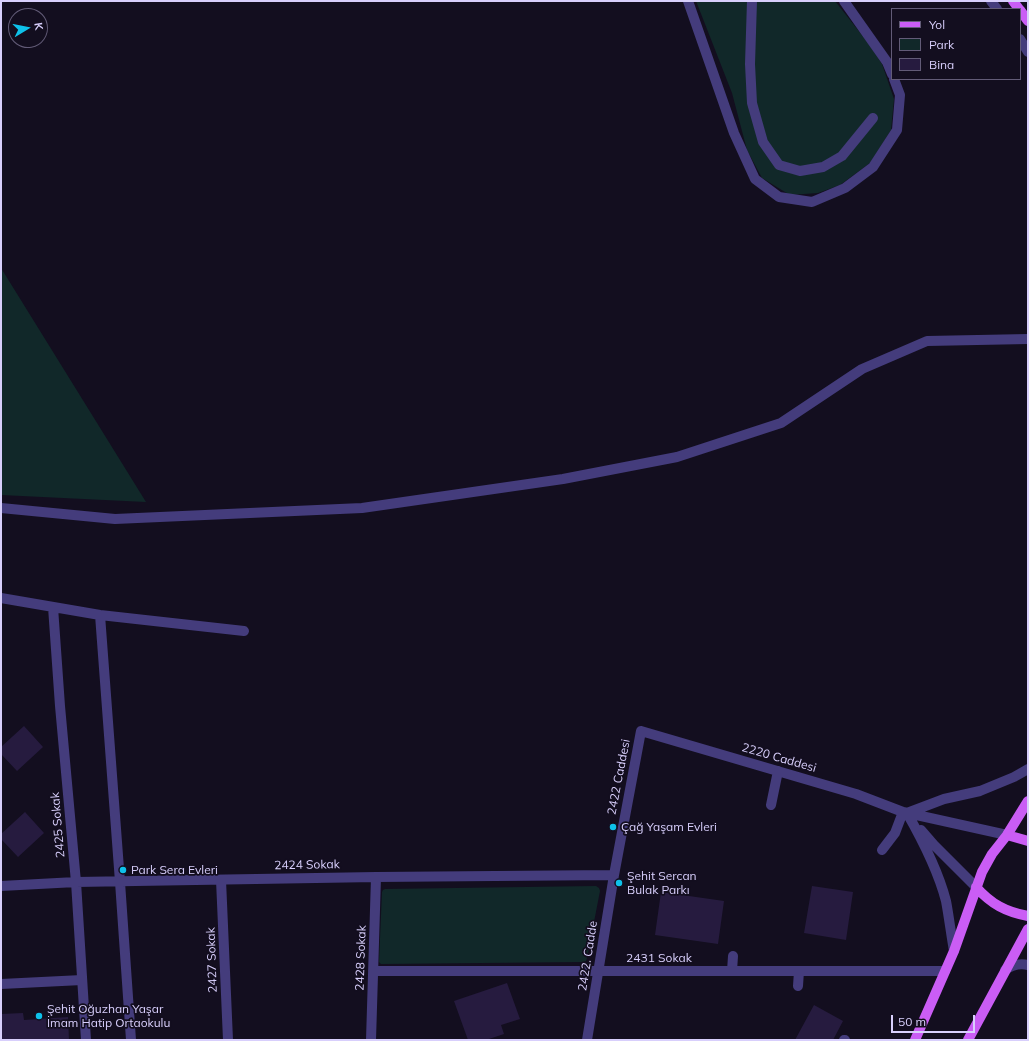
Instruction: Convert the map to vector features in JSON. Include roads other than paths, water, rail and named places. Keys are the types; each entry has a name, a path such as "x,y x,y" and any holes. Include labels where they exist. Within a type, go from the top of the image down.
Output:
{"main road":[{"path":"1021,11 1028,21"},
{"path":"915,1040 954,951 982,872 992,854 1007,836 1028,801"},
{"path":"1007,836 1028,841"},
{"path":"976,887 982,894 1002,909 1015,914 1028,916"},
{"path":"968,1040 1028,929"}],"street":[{"path":"688,1 734,133 752,173 755,179 779,197 812,202 846,188 873,167 897,130 900,95 894,80"},
{"path":"752,1 750,64 752,103 763,142 779,165 800,171 823,168 842,156 873,118"},
{"path":"844,1 887,62 891,72"},
{"path":"1021,41 1028,52"},
{"path":"1,508 115,519 362,508 563,479 677,457 781,423 862,368 927,341 1028,339"},
{"path":"1,598 100,616 244,631"},
{"name":"2425 Sokak","path":"53,607 60,706 76,882 86,1040"},
{"path":"100,616 131,1040"},
{"name":"2220 Caddesi","path":"641,731 856,794 905,812 1007,836"},
{"name":"2422 Caddesi","path":"614,876 641,731"},
{"path":"882,850 895,833 905,812 944,799 980,792 1028,769"},
{"path":"771,805 778,771"},
{"path":"905,812 922,840 935,868 946,901 954,951"},
{"name":"2220 Caddesi","path":"905,812 934,845 976,887"},
{"name":"2424 Sokak","path":"1,886 76,882 376,877 614,876"},
{"name":"2422. Cadde","path":"587,1040 614,876"},
{"name":"2428 Sokak","path":"371,1040 376,877"},
{"name":"2427 Sokak","path":"221,880 228,1040"},
{"path":"732,971 733,956"},
{"path":"1005,970 1015,965 1028,964"},
{"name":"2431 Sokak","path":"373,971 946,971"},
{"path":"798,986 799,971"},
{"path":"1,984 82,980"}],"place":[{"name":"Çağ Yaşam Evleri","path":"613,827"},
{"name":"Park Sera Evleri","path":"123,870"},
{"name":"Şehit Sercan Bulak Parkı","path":"619,883"},
{"name":"Şehit Oğuzhan Yaşar İmam Hatip Ortaokulu","path":"39,1016"}]}
